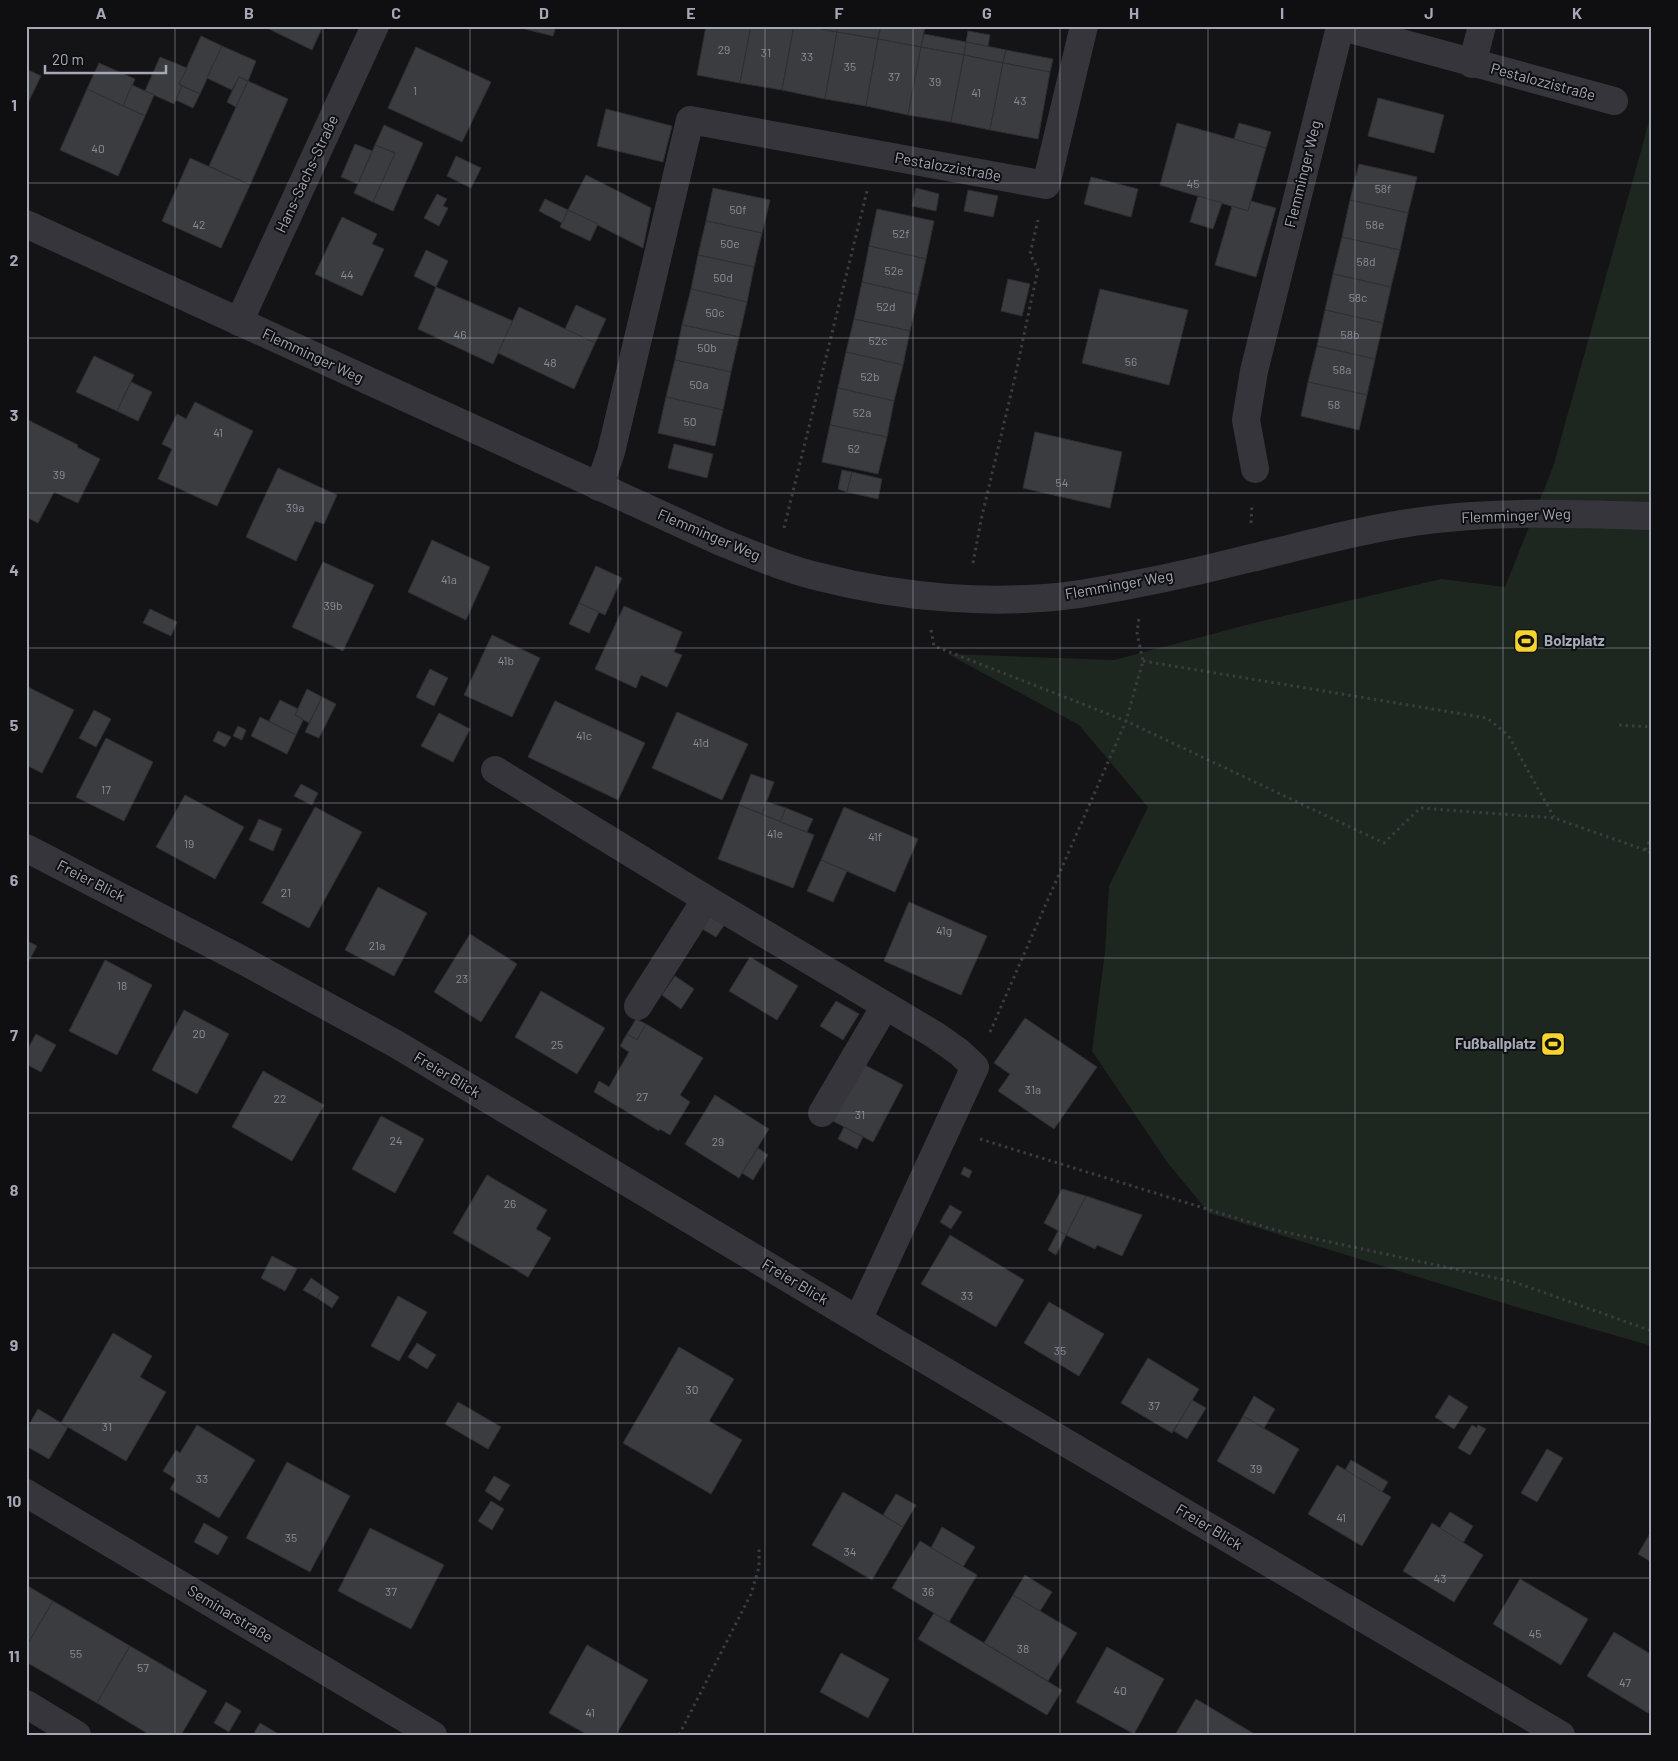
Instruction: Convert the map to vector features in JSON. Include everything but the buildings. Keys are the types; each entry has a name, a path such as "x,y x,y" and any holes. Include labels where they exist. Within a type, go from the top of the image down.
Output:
{"street":[{"name":"Hans-Sachs-Straße","path":"239,322 375,26"},
{"path":"1046,185 1084,26"},
{"name":"Flemminger Weg","path":"1255,469 1246,420 1254,371 1340,26"},
{"name":"Pestalozzistraße","path":"1340,26 1472,64 1614,101"},
{"name":"Pestalozzistraße","path":"1472,64 1482,26"},
{"name":"Pestalozzistraße","path":"599,488 612,452 690,120 1046,185"},
{"name":"Flemminger Weg","path":"26,224 599,488 722,542 818,577 870,588 967,598 1017,598 1078,594 1142,582 1414,522 1483,515 1551,513 1652,516"},
{"path":"495,770 936,1036 959,1052 975,1067 945,1128 858,1320"},
{"name":"Freier Blick","path":"26,848 244,961 396,1044 1560,1735"},
{"path":"638,1006 706,899"},
{"path":"822,1113 885,1006"},
{"name":"Seminarstraße","path":"26,1494 433,1735"},
{"path":"26,1704 77,1735"}],"path":[{"path":"773,562 782,538 877,154"},
{"path":"967,598 981,520 1038,269 1030,254 1046,185"},
{"path":"1248,559 1255,469"},
{"path":"975,1067 1126,721 1144,661 1137,633 1142,582"},
{"path":"924,595 934,646 1126,721 1384,843 1420,808 1554,818 1652,853"},
{"path":"1144,661 1487,718 1508,735 1554,818"},
{"path":"1619,725 1652,727"},
{"path":"1645,850 1652,836"},
{"path":"1645,850 1652,847"},
{"path":"945,1128 1275,1230 1514,1282 1652,1331"},
{"path":"679,1735 751,1594 759,1567 759,1546"}],"shaded area":[{"path":"1652,111 1652,1346 1523,1309 1209,1213 1167,1162 1092,1051 1105,952 1109,886 1148,807 1079,725 948,654 1114,660 1254,623 1441,579 1505,587 1553,467"}],"place":[{"name":"Bolzplatz","path":"1526,641"},
{"name":"Fußballplatz","path":"1553,1044"}]}
